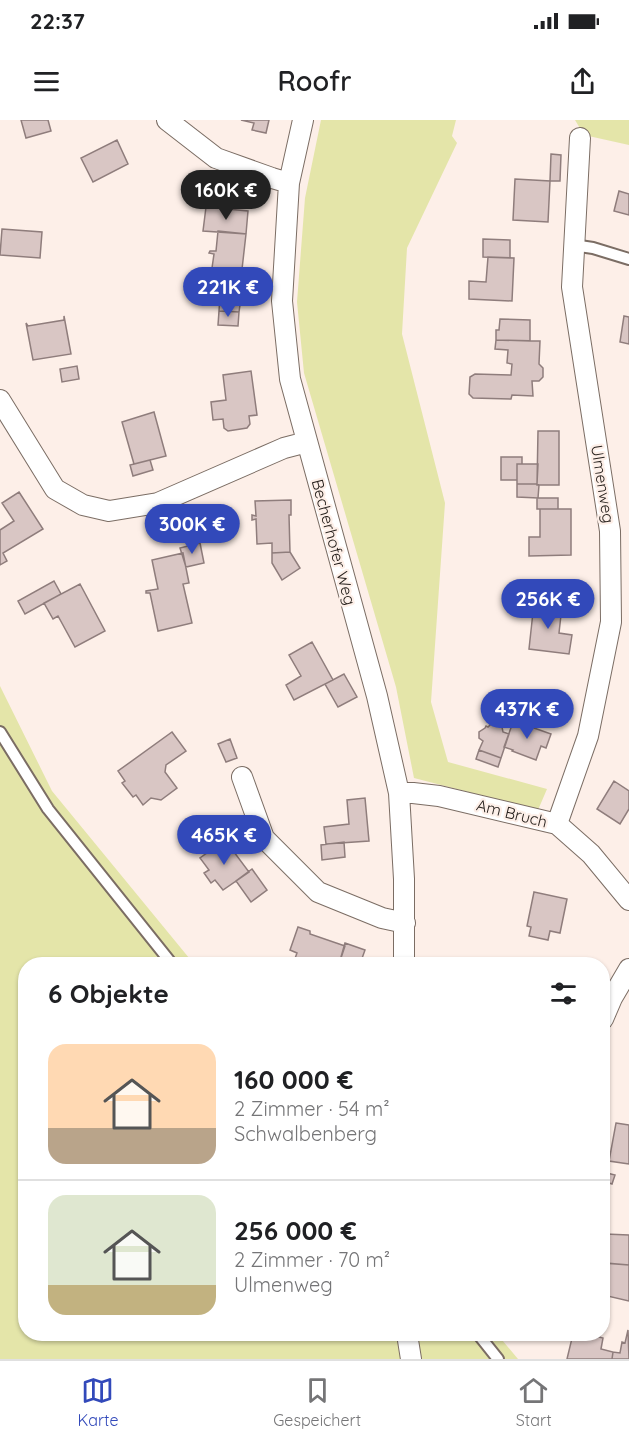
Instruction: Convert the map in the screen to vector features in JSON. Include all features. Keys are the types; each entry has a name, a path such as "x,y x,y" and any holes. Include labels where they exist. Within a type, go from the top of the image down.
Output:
{"street":[{"path":"167,120 216,158 289,183"},
{"name":"Becherhofer Weg","path":"303,120 289,183 282,302 290,379 377,696 399,793 404,879 405,957"},
{"name":"Ulmenweg","path":"557,824 588,736 611,622 610,531 572,287 580,138"},
{"path":"0,400 55,489 83,505 109,511 158,503 284,448 306,442"},
{"path":"242,777 264,838 318,892 382,918 405,923"},
{"name":"Am Bruch","path":"399,793 439,796 557,824 591,854 629,900"},
{"path":"610,1002 629,969"},
{"path":"408,1341 411,1359"}],"lane":[{"path":"573,245 593,248 629,259"},
{"path":"0,732 48,809 166,957"},
{"path":"484,1341 498,1359"}],"green space":[{"path":"321,120 456,120 452,136 457,143 407,248 402,334 445,503 431,702 448,762 547,789 538,810 414,778 396,687 304,373 297,302 305,198"},
{"path":"575,120 629,120 629,145 584,135"},
{"path":"0,686 52,791 188,957 18,957 18,1341 503,1341 518,1359 0,1359"}],"building":[{"path":"21,120 48,120 51,131 26,138"},
{"path":"241,120 269,120 266,133 252,130 254,123"},
{"path":"117,140 128,164 93,182 81,158"},
{"path":"551,154 561,155 560,181 550,181"},
{"path":"515,179 550,181 548,222 513,220"},
{"path":"619,191 629,194 629,215 614,211"},
{"path":"206,207 248,211 246,234 203,231"},
{"path":"2,229 42,232 40,258 0,255"},
{"path":"218,231 246,234 241,278 211,275 214,254 209,253 216,251"},
{"path":"483,239 510,240 510,258 483,257"},
{"path":"488,257 514,258 512,301 469,299 469,281 486,282"},
{"path":"220,296 241,298 239,312 219,311"},
{"path":"219,311 239,312 238,326 218,325"},
{"path":"64,316 71,354 33,360 26,323 28,326 64,320"},
{"path":"624,316 629,317 629,344 620,342"},
{"path":"500,319 530,320 530,341 496,340 496,330 499,330"},
{"path":"496,340 540,341 539,364 543,368 543,377 539,381 532,381 533,396 512,395 511,399 473,398 469,394 470,377 475,374 511,375 512,364 507,363 508,350 495,349"},
{"path":"77,366 79,379 62,382 60,369"},
{"path":"251,371 257,415 249,416 250,424 247,428 228,431 224,428 223,419 213,420 211,402 226,400 223,375"},
{"path":"154,412 166,456 134,464 122,422"},
{"path":"538,431 559,431 559,485 537,485"},
{"path":"501,457 522,457 522,464 517,464 517,480 501,480"},
{"path":"150,460 153,470 133,476 130,465"},
{"path":"517,464 538,464 537,484 517,484"},
{"path":"517,484 539,485 538,498 517,497"},
{"path":"19,492 43,529 3,553 7,561 0,565 0,530 14,521 2,503"},
{"path":"537,498 558,498 558,509 537,509"},
{"path":"291,500 290,552 272,553 272,543 257,544 256,519 252,520 252,515 256,516 255,501"},
{"path":"540,509 571,509 571,555 529,556 529,537 540,537"},
{"path":"200,543 204,563 186,567 180,548"},
{"path":"290,552 300,568 282,580 272,563 272,553"},
{"path":"183,553 189,583 183,584 192,623 158,631 150,593 146,593 146,591 158,589 152,560"},
{"path":"54,581 61,594 25,614 18,601"},
{"path":"80,584 105,631 75,647 58,616 53,619 44,603"},
{"path":"556,584 577,587 575,608 554,605"},
{"path":"534,603 562,606 559,633 572,635 569,654 529,649"},
{"path":"312,642 333,680 294,700 286,685 301,676 289,655"},
{"path":"344,674 357,697 338,707 325,684"},
{"path":"522,720 535,725 534,728 551,734 546,748 541,746 536,760 504,747 512,725"},
{"path":"491,724 502,727 503,732 509,734 501,758 479,750 483,741 479,738 479,732"},
{"path":"172,732 186,751 166,765 165,772 177,788 161,800 151,798 143,805 136,795 133,797 122,783 125,781 118,771"},
{"path":"230,739 237,758 226,762 218,744"},
{"path":"479,750 501,758 498,767 476,759"},
{"path":"614,781 629,791 629,809 620,824 597,809"},
{"path":"365,798 369,841 326,844 324,827 349,824 347,800"},
{"path":"225,840 249,872 223,890 215,880 211,883 204,873 209,870 200,858"},
{"path":"344,842 345,857 322,860 321,845"},
{"path":"252,869 267,890 251,902 236,881"},
{"path":"534,892 567,899 560,933 550,931 548,940 529,936 531,927 527,926"},
{"path":"298,927 310,931 310,934 345,946 341,957 296,957 297,953 290,950"},
{"path":"345,943 365,950 362,957 341,957"},
{"path":"616,1123 629,1125 629,1164 610,1161"},
{"path":"610,1174 615,1175 612,1184 610,1183"},
{"path":"610,1234 629,1235 629,1265 610,1264"},
{"path":"610,1263 629,1265 629,1301 610,1297"},
{"path":"628,1330 629,1359 612,1359 613,1352 620,1353"},
{"path":"571,1341 602,1341 601,1349 613,1352 612,1359 567,1359"}]}
